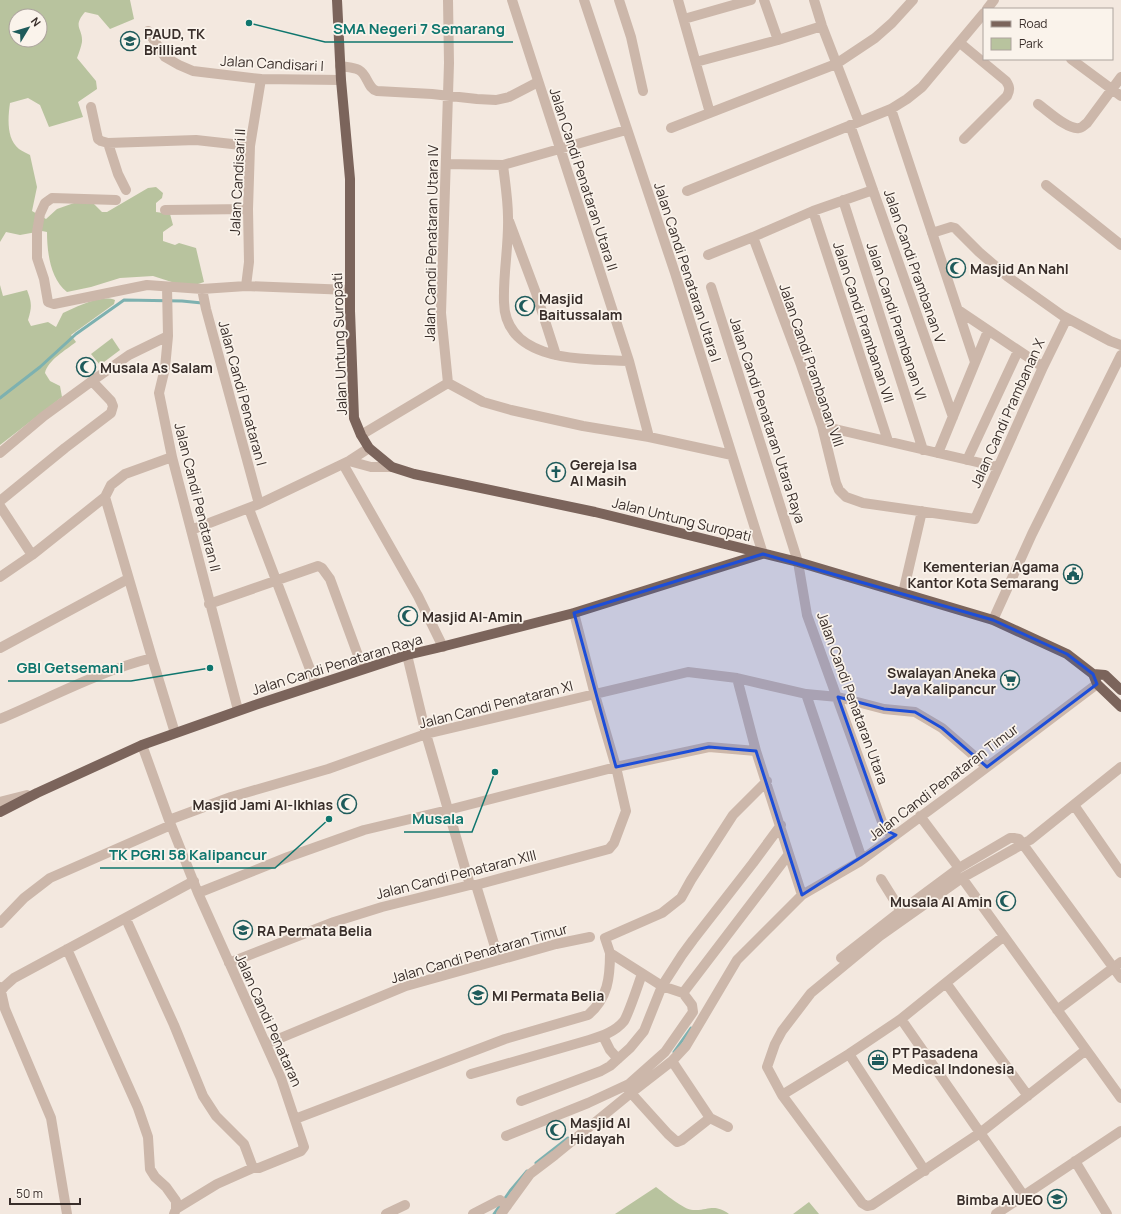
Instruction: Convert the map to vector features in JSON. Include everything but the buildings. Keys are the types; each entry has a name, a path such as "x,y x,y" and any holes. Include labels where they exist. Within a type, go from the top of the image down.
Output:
{"main road":[{"name":"Jalan Untung Suropati","path":"337,0 341,80 350,180 350,290 354,418 361,435 369,448 392,467 414,474 595,512 798,562 993,620 1066,654 1093,674 1105,675 1121,690"},
{"name":"Jalan Candi Penataran Raya","path":"0,812 37,793 142,746 238,710 407,655 574,613 763,554"},
{"path":"1093,674 1097,684 1121,707"}],"street":[{"name":"Jalan Candi Penataran Utara IV","path":"448,0 449,63 441,313 448,383"},
{"name":"Jalan Candi Penataran Utara II","path":"512,0 629,361 649,437"},
{"name":"Jalan Candi Penataran Utara I","path":"584,0 674,272 763,554"},
{"path":"619,0 631,37 643,91"},
{"path":"678,0 710,113"},
{"path":"684,19 723,4 751,0"},
{"path":"764,0 778,40"},
{"path":"671,128 836,64 866,45 892,22 913,0"},
{"name":"Jalan Candi Prambanan V","path":"815,1 822,26 836,64 873,190 953,417"},
{"path":"687,191 891,109 907,100 922,87 983,14"},
{"path":"696,62 778,40 822,26"},
{"name":"Jalan Candisari I","path":"148,31 165,58 193,71 261,79 341,80"},
{"path":"960,43 1006,81 1010,90 1007,96 964,139"},
{"path":"1072,60 1121,96"},
{"path":"340,66 359,70 364,75 370,87 377,91 447,95 477,99 502,99 517,94 538,82"},
{"path":"1038,104 1066,125 1081,128 1087,123 1121,77"},
{"name":"Jalan Candisari II","path":"246,286 249,262 248,209 250,146 261,79"},
{"path":"91,107 98,139 108,143 196,140 250,146"},
{"path":"891,109 975,362"},
{"path":"446,164 503,166 626,130"},
{"path":"108,143 118,174 126,190"},
{"path":"503,166 508,217 504,302 506,317 511,327 525,342 536,348 556,355 574,359 629,361"},
{"path":"1046,185 1121,245"},
{"path":"708,255 813,211 873,190"},
{"path":"116,200 52,198 45,203 40,214 37,232 37,258 44,279 48,302 54,304 147,285 167,291 246,286 350,290"},
{"name":"Jalan Candi Prambanan VI","path":"843,200 923,450"},
{"path":"164,210 248,209"},
{"name":"Jalan Candi Prambanan VII","path":"813,211 888,441"},
{"path":"508,217 536,293 556,355"},
{"path":"932,233 951,227 955,228 979,252 1008,277 1066,318 1110,341 1121,345"},
{"name":"Jalan Candi Prambanan VIII","path":"756,235 822,426 838,490 846,497 863,503 975,519"},
{"name":"Jalan Candi Penataran Utara Raya","path":"711,288 798,562"},
{"name":"Jalan Candi Penataran I","path":"202,289 205,305 259,504"},
{"name":"Jalan Candi Penataran II","path":"167,291 168,336 166,368 159,393 172,457 209,604 238,710"},
{"path":"958,310 1043,367"},
{"name":"Jalan Candi Prambanan X","path":"975,519 1066,318"},
{"path":"938,453 988,331"},
{"path":"0,453 44,416 129,355 168,336"},
{"path":"967,460 1018,351"},
{"path":"993,620 1032,534 1121,355"},
{"path":"0,501 111,413 113,406 111,401 92,381"},
{"path":"361,435 448,383 483,402 511,410 583,426 649,437 732,455"},
{"path":"822,426 998,467"},
{"path":"191,530 249,509 346,462 369,448"},
{"path":"0,577 32,555 105,497 111,485 125,474 172,457"},
{"path":"346,462 371,468 392,467"},
{"path":"346,462 418,596 443,647"},
{"path":"105,497 128,579 175,733"},
{"path":"0,506 32,555"},
{"path":"249,509 316,685"},
{"path":"902,593 922,511"},
{"name":"Jalan Candi Penataran Utara","path":"798,562 808,615 885,830 896,835"},
{"path":"209,604 318,566 322,568 330,579 363,669"},
{"path":"0,648 128,579"},
{"path":"574,613 595,695 616,767"},
{"path":"407,655 426,734 448,810 499,960"},
{"path":"0,719 98,676 135,662 152,658"},
{"name":"Jalan Candi Penataran XI","path":"0,923 24,898 50,878 231,796 328,769 426,734 688,672 737,678 806,694 838,697 884,709 915,712 942,728 987,766"},
{"path":"737,678 756,751 781,825 802,895"},
{"name":"Jalan Candi Penataran Timur","path":"503,1206 530,1174 672,1061 686,1046 737,960 802,895 862,859 896,835 1097,684"},
{"path":"806,694 862,859"},
{"name":"Jalan Candi Penataran","path":"142,746 170,823 198,893 281,1078 304,1147 301,1151 256,1168"},
{"path":"198,893 288,857 364,830 616,767 709,747 756,751"},
{"name":"Jalan Candi Penataran XIII","path":"229,963 334,922 382,907 473,885 609,849 614,843 626,811 616,767"},
{"path":"841,958 901,911 960,873 1030,840 1121,767"},
{"path":"295,1119 505,1039 588,1015 597,1008 606,990 610,974 610,953 605,938 662,913 681,898 733,815 767,782"},
{"path":"0,802 37,793"},
{"path":"1074,805 1121,873"},
{"path":"920,816 1004,936 1121,1098"},
{"path":"521,1102 601,1071 610,1066 630,1048 644,1031 662,986 693,940 781,825"},
{"path":"1023,843 1118,964 1121,978"},
{"path":"683,993 789,854"},
{"path":"960,873 811,993 782,1031 771,1054 767,1067 782,1095 862,1203 867,1206 878,1202 980,1133 1086,1050"},
{"path":"881,879 901,911"},
{"path":"67,1214 51,1118 5,1009 1,989 14,978 194,881"},
{"path":"126,918 203,1096 216,1116 244,1144 256,1168 218,1184 175,1211"},
{"path":"782,1095 849,1054 901,1019 1004,936"},
{"name":"Jalan Candi Penataran Timur","path":"266,1044 406,986 556,944 590,937"},
{"path":"67,949 138,1108 148,1137 150,1169 176,1201 175,1211"},
{"path":"506,1136 588,1103 629,1084 665,1052 693,1012 692,1005 683,993 662,986 610,953"},
{"path":"1057,1010 1118,964"},
{"path":"471,1074 603,1036 614,1030 624,1020 642,974"},
{"path":"946,982 1028,1096"},
{"path":"901,1019 1024,1196"},
{"path":"603,1036 610,1050 618,1059"},
{"path":"849,1054 925,1171"},
{"path":"672,1061 710,1118 728,1127"},
{"path":"631,1093 677,1142 686,1138 710,1118"},
{"path":"996,1214 1121,1131"},
{"path":"1075,1161 1107,1214"},
{"path":"386,1214 405,1205"},
{"path":"473,1214 503,1206"}],"highlighted area":[{"path":"763,554 993,620 1067,654 1093,674 1097,684 987,767 942,728 915,712 884,709 838,697 885,830 896,835 802,895 756,751 709,747 616,767 574,613"}],"green space":[{"path":"0,0 130,0 134,19 110,29 98,15 85,12 79,21 82,42 77,58 96,81 97,89 78,102 83,117 49,127 40,105 28,98 10,103 10,134 15,145 30,155 37,187 32,211 46,219 57,209 74,203 93,203 102,212 107,212 148,188 156,187 163,193 162,198 156,203 156,212 170,214 173,225 163,232 163,241 175,245 179,243 196,248 204,282 195,285 181,285 153,276 120,278 91,287 67,292 61,286 53,272 49,256 47,232 42,231 20,235 6,232 0,242"},
{"path":"0,285 3,296 27,290 31,305 28,320 31,326 48,322 56,327 63,313 96,300 115,300 114,304 71,335 76,342 58,356 47,368 45,373 50,381 60,386 62,397 0,445"},
{"path":"112,338 120,350 100,365 91,354"},
{"path":"656,1187 674,1201 689,1209 698,1210 715,1208 729,1214 615,1214"},
{"path":"809,1202 819,1214 793,1214"}],"waterway":[{"path":"0,398 40,367 76,334 124,300 182,301 202,303"},
{"path":"674,1052 691,1028"},
{"path":"536,1163 568,1138"},
{"path":"494,1214 510,1191 527,1171"}],"place":[{"name":"SMA Negeri 7 Semarang","path":"249,23"},
{"name":"PAUD, TK Brilliant","path":"130,41"},
{"name":"Masjid An Nahl","path":"956,268"},
{"name":"Masjid Baitussalam","path":"525,306"},
{"name":"Musala As Salam","path":"86,367"},
{"name":"Gereja Isa Al Masih","path":"556,472"},
{"name":"Kementerian Agama Kantor Kota Semarang","path":"1073,574"},
{"name":"Masjid Al-Amin","path":"408,616"},
{"name":"GBI Getsemani","path":"210,668"},
{"name":"Swalayan Aneka Jaya Kalipancur","path":"1010,680"},
{"name":"Musala","path":"495,772"},
{"name":"Masjid Jami Al-Ikhlas","path":"347,804"},
{"name":"TK PGRI 58 Kalipancur","path":"329,819"},
{"name":"Musala Al Amin","path":"1006,901"},
{"name":"RA Permata Belia","path":"243,930"},
{"name":"MI Permata Belia","path":"478,995"},
{"name":"PT Pasadena Medical Indonesia","path":"878,1060"},
{"name":"Masjid Al Hidayah","path":"556,1130"},
{"name":"Bimba AIUEO","path":"1057,1199"}]}
